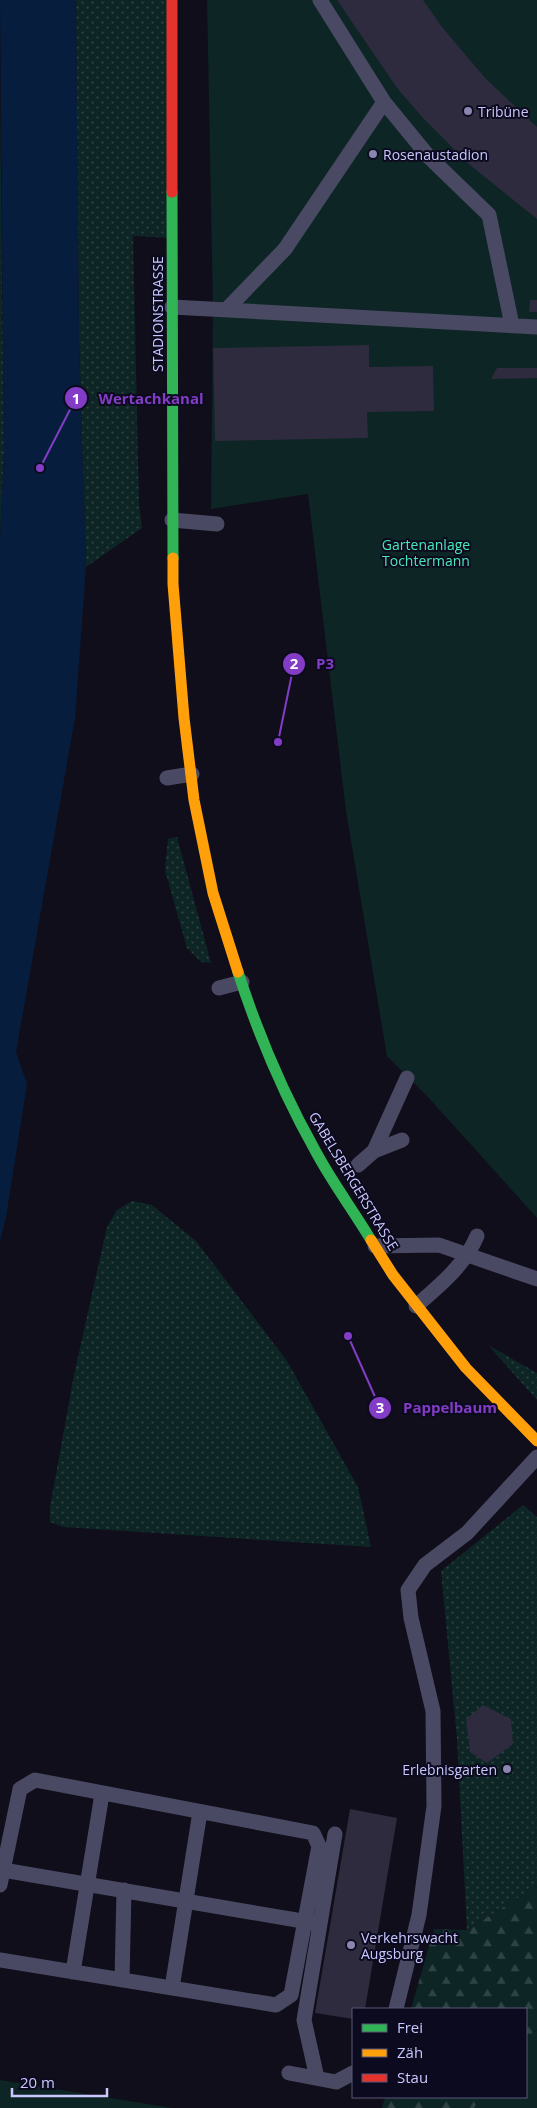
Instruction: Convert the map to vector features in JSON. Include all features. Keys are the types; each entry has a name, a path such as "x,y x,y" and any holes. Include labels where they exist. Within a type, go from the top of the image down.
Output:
{"street":[{"name":"STADIONSTRASSE","path":"172,0 173,584 184,718"},
{"name":"GABELSBERGERSTRASSE","path":"184,718 194,800 213,892 251,1011 274,1067 316,1152 374,1246 416,1306 466,1368 537,1441"}],"lane":[{"path":"320,0 384,102 429,157 489,215 512,325"},
{"path":"226,309 285,249 384,102"},
{"path":"172,307 537,327"},
{"path":"172,520 217,524"},
{"path":"167,778 192,774"},
{"path":"219,988 242,982"},
{"path":"374,1151 407,1078"},
{"path":"358,1164 374,1151 402,1140"},
{"path":"416,1306 468,1255 477,1236"},
{"path":"374,1246 439,1245 537,1279"},
{"path":"396,2008 419,1915 434,1806 432,1711 411,1618 408,1590 424,1565 467,1533 537,1457"},
{"path":"312,1923 88,1884 2,1878 20,1789 35,1780 313,1833 319,1846 304,2020 317,2078"},
{"path":"73,1972 102,1794"},
{"path":"172,1988 200,1812"},
{"path":"0,1960 276,2005 291,1995 335,1834"},
{"path":"122,1980 124,1890"},
{"path":"289,2073 336,2082 352,2074"}],"green space":[{"path":"76,0 172,0 171,238 133,236 139,504 142,528 86,567 79,341"},
{"name":"Gartenanlage Tochtermann","path":"207,0 537,0 537,1218 428,1097 387,1056 346,811 308,494 211,509 213,308"},
{"path":"0,89 4,452 0,540"},
{"path":"177,837 211,963 201,962 187,948 165,870 168,839"},
{"path":"132,1201 152,1205 196,1241 287,1361 358,1487 371,1547 64,1527 50,1522 50,1507 74,1375 107,1227 117,1210"},
{"path":"488,1345 537,1373 537,1400"},
{"path":"523,1505 537,1517 537,1886 467,1930 457,1739 441,1571"},
{"path":"537,1886 537,2029 527,2038 527,2008 411,2008 434,1929 467,1930"},
{"path":"537,2029 537,2108 474,2108 481,2098 527,2098 527,2038"},
{"path":"0,2080 172,2108 0,2108"},
{"path":"385,2098 481,2098 474,2108 382,2108"}],"water":[{"path":"0,0 76,0 79,341 86,567 75,718 16,1052 27,1084 6,1217 0,1241 0,540 4,452"}],"building":[{"name":"Tribüne","path":"337,0 423,0 442,27 486,79 537,127 537,219 470,165 423,118 397,88"},
{"path":"530,300 537,300 537,312 529,312"},
{"path":"369,345 369,367 433,366 434,411 367,412 368,438 215,441 213,348"},
{"path":"497,368 537,368 537,378 491,379"},
{"path":"483,1705 511,1719 513,1744 487,1763 470,1752 466,1719"},
{"name":"Verkehrswacht Augsburg","path":"350,1809 397,1818 365,2008 352,2008 352,2019 315,2013"}],"traffic: fast":[{"path":"172,192 173,558"},
{"path":"238,972 263,1041 293,1109 322,1163 371,1240"}],"traffic: slow":[{"path":"173,558 173,584 184,718 194,800 213,893 238,972"},
{"path":"371,1240 393,1275 466,1368 537,1441"}],"traffic: jam":[{"path":"172,0 172,192"}],"place":[{"name":"Tribüne","path":"468,111"},
{"name":"Rosenaustadion","path":"373,154"},
{"name":"Wertachkanal","path":"40,468"},
{"name":"P3","path":"278,742"},
{"name":"Pappelbaum","path":"348,1336"},
{"name":"Erlebnisgarten","path":"507,1769"},
{"name":"Verkehrswacht Augsburg","path":"351,1945"}]}
